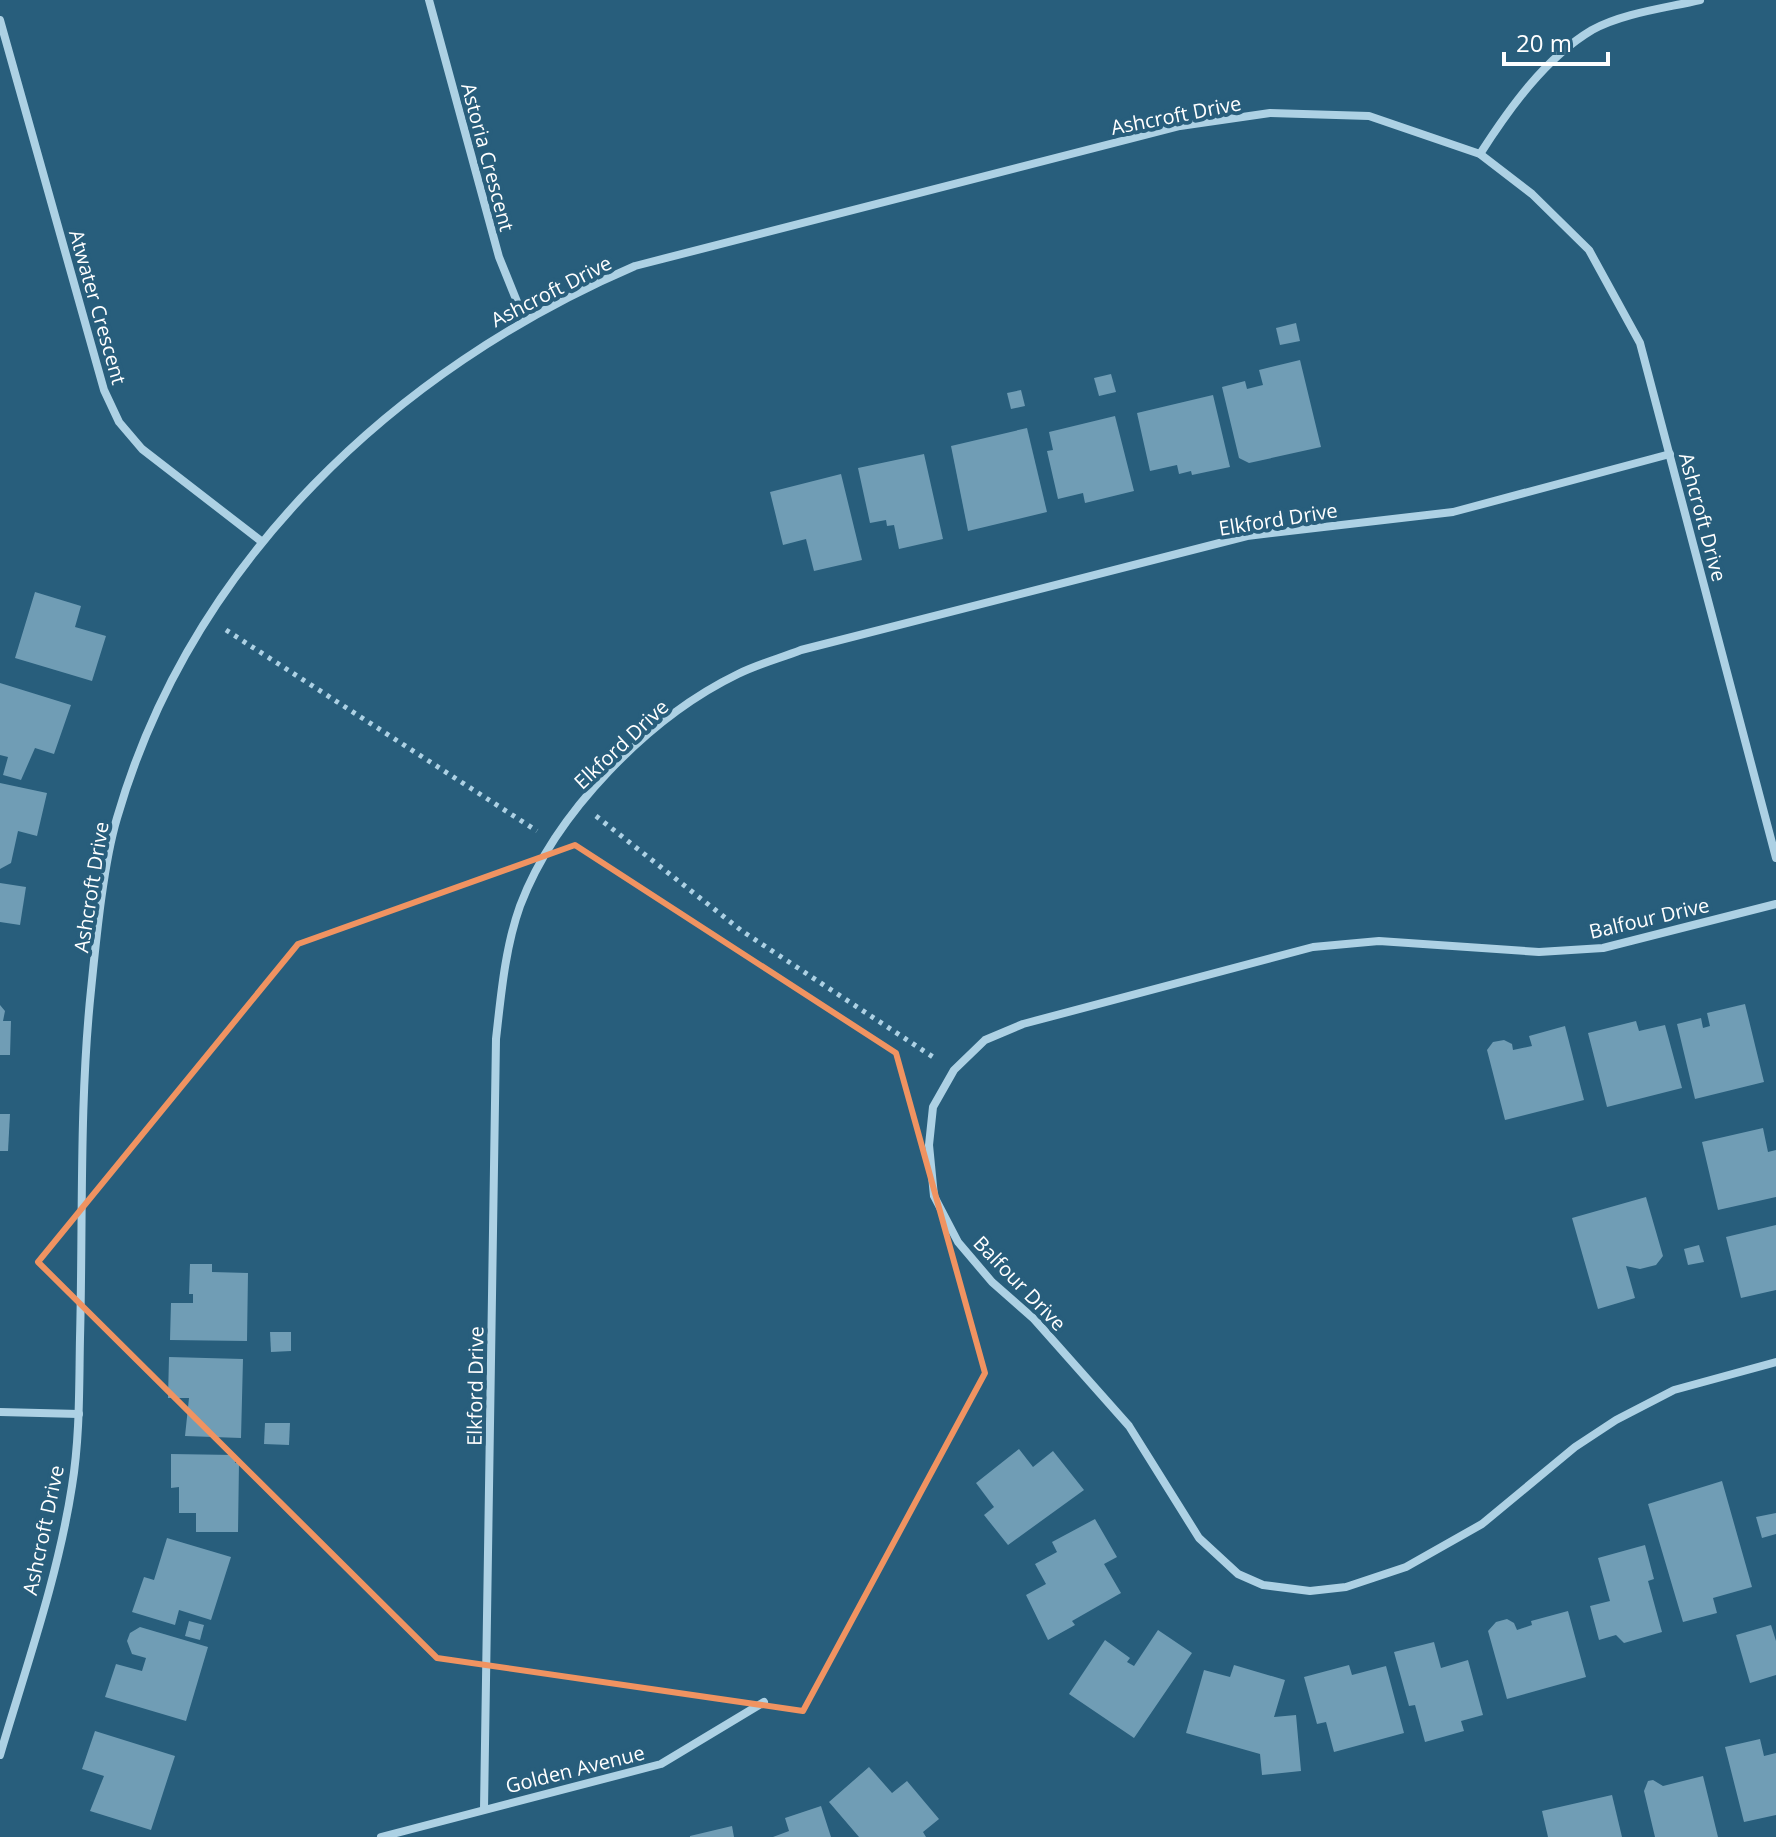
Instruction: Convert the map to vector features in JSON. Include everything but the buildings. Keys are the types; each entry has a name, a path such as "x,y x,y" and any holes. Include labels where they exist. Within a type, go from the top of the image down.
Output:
{"street":[{"name":"Astoria Crescent","path":"429,0 499,257 524,319"},
{"path":"1480,154 1503,117 1538,77 1594,29 1700,0"},
{"name":"Atwater Crescent","path":"0,20 104,390 119,422 142,449 261,541"},
{"name":"Ashcroft Drive","path":"0,1755 61,1542 73,1484 79,1414 91,992 116,820 163,697 206,617 261,541 334,464 401,406 455,363 524,319 635,266 1180,126 1270,113 1369,116 1480,154 1532,194 1589,250 1640,343 1776,858"},
{"name":"Elkford Drive","path":"484,1809 496,1039 503,973 521,906 554,843 581,803 627,754 678,710 739,673 801,650 1247,536 1453,512 1670,454"},
{"name":"Balfour Drive","path":"1776,904 1603,948 1539,952 1379,941 1313,947 1023,1024 985,1040 954,1070 933,1107 929,1145 934,1196 958,1242 992,1282 1034,1319 1129,1426 1199,1538 1238,1574 1263,1585 1310,1591 1346,1587 1406,1567 1482,1524 1575,1447 1616,1420 1674,1390 1776,1362"},
{"path":"0,1412 79,1414"},
{"name":"Golden Avenue","path":"381,1837 661,1764 764,1702"}],"path":[{"path":"206,617 554,843"},
{"path":"581,803 742,931 954,1070"}],"highlighted area":[{"path":"575,845 896,1053 985,1373 803,1711 437,1658 38,1262 298,944"}]}
